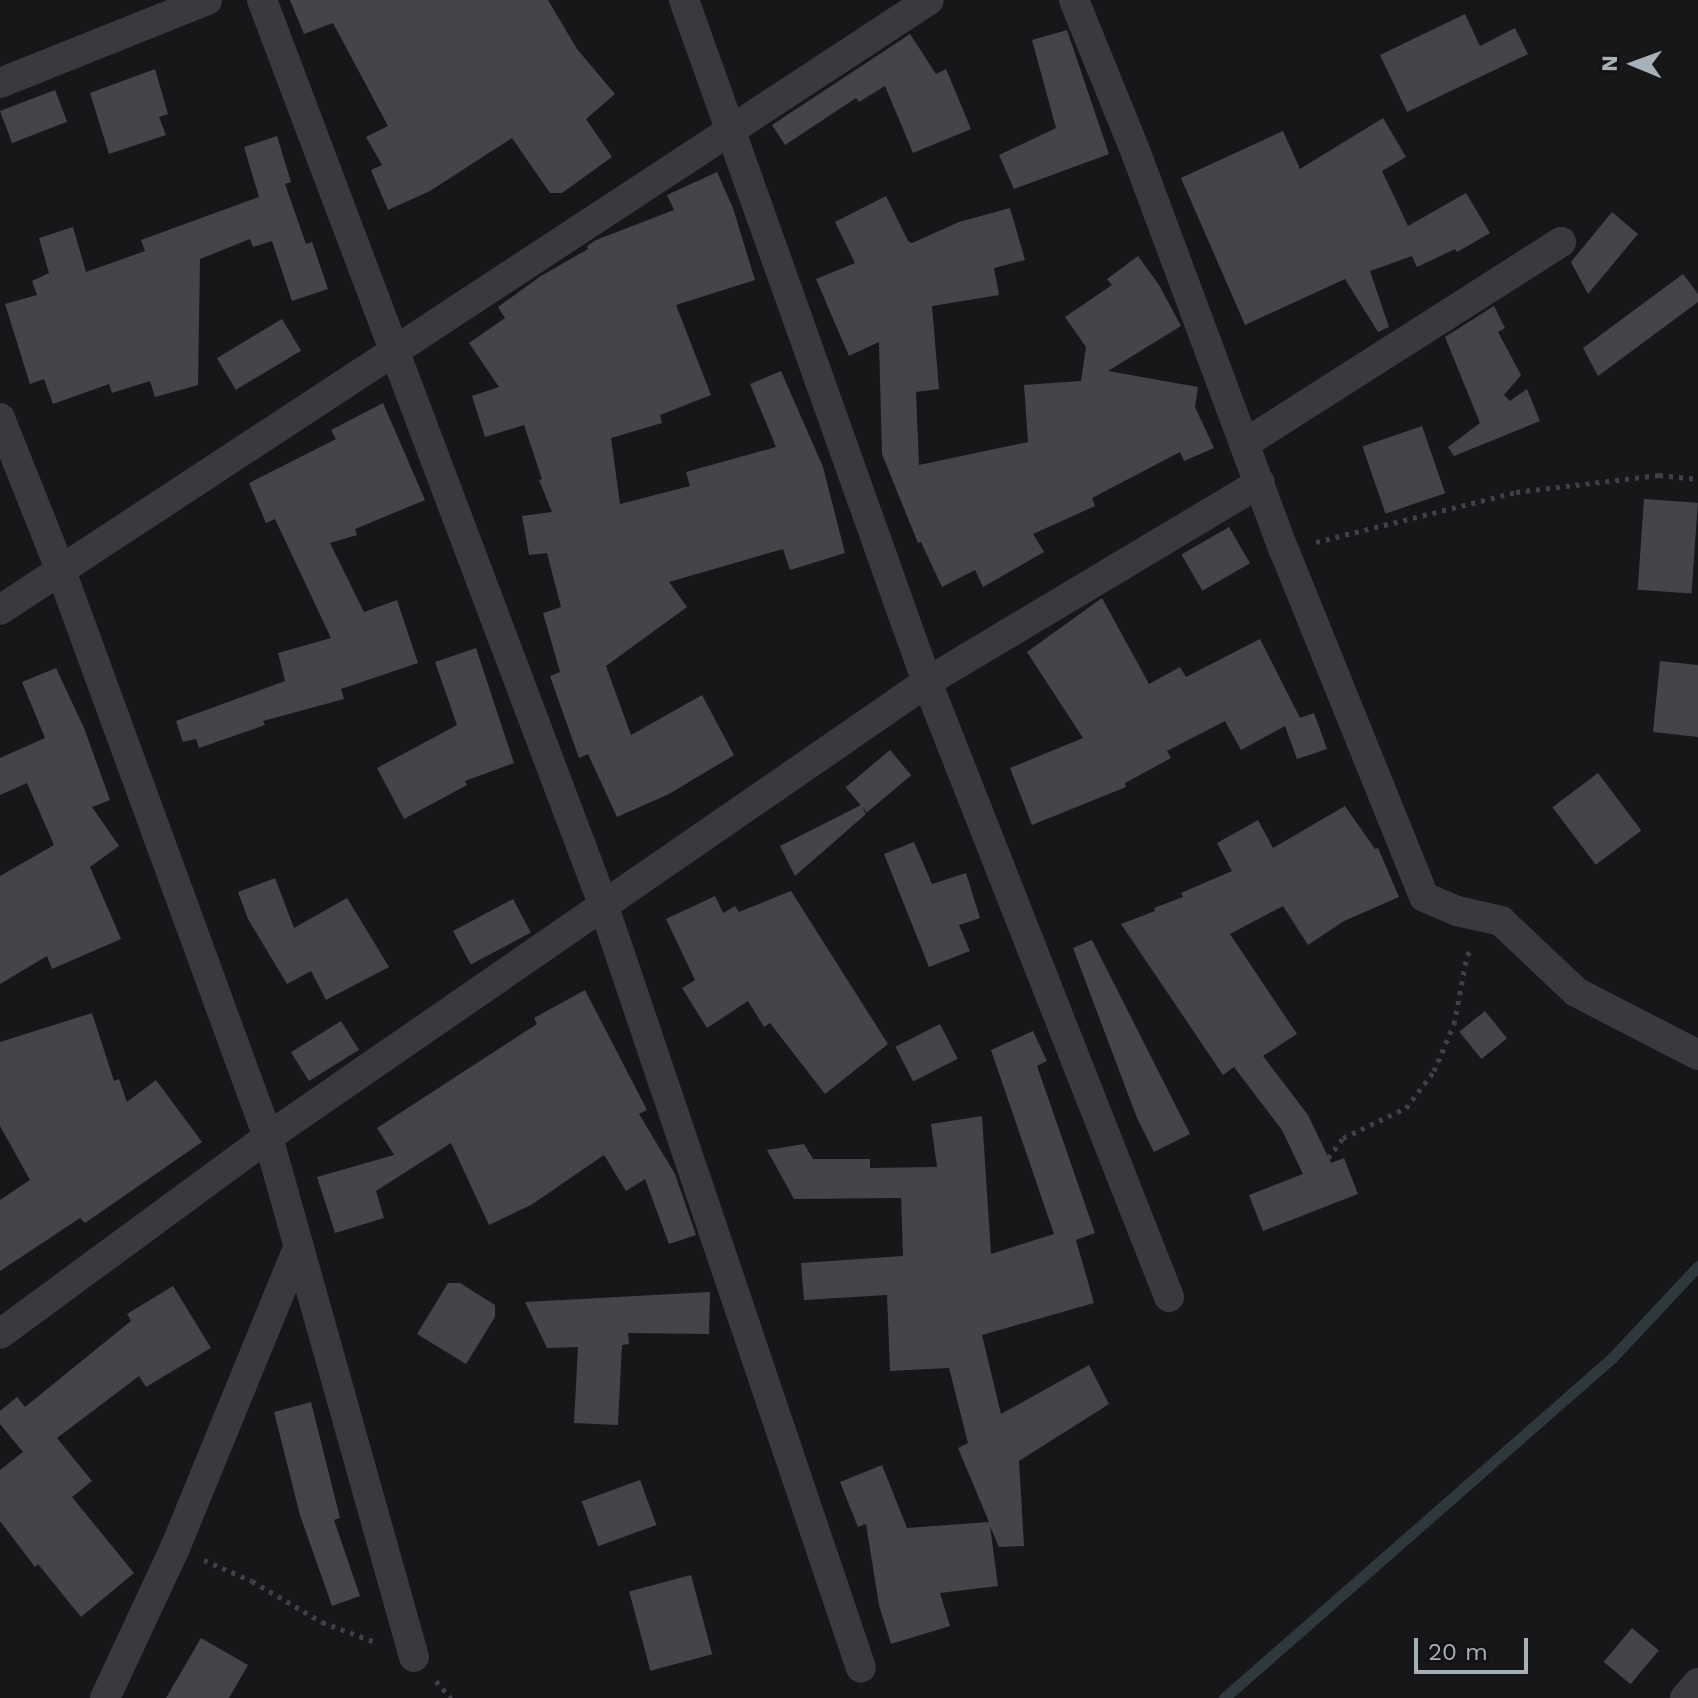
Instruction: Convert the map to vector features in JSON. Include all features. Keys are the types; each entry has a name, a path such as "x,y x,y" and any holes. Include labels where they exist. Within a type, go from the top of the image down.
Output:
{"street":[{"path":"0,83 207,0"},
{"path":"262,0 603,904 861,1668"},
{"path":"684,0 927,682 1169,1297"},
{"path":"0,610 729,128 929,0"},
{"path":"1074,0 1136,153 1284,550 1424,897 1457,911 1501,921 1576,992 1698,1055"},
{"path":"1244,444 1561,242"},
{"path":"0,418 61,571 268,1137 414,1657"},
{"path":"0,1334 268,1137 927,682 1260,483"},
{"path":"105,1698 175,1548 299,1246"},
{"path":"1685,1698 1698,1683"}],"path":[{"path":"1284,550 1516,492 1659,475 1698,479"},
{"path":"1328,1158 1343,1138 1406,1108 1434,1071 1454,1024 1467,955 1501,921"},
{"path":"175,1548 252,1581 322,1622 414,1657 451,1698"}],"building":[{"path":"290,0 548,0 577,49 615,94 586,119 612,157 562,193 550,193 512,138 430,191 388,210 371,170 382,165 366,137 388,126 333,23 304,34"},
{"path":"1465,14 1480,46 1515,28 1528,54 1407,112 1380,55"},
{"path":"1067,30 1109,154 1014,189 999,155 1056,128 1032,40"},
{"path":"910,34 936,74 946,69 971,129 913,153 885,86 859,102 856,98 785,145 772,125"},
{"path":"155,69 168,114 159,117 166,135 109,154 90,93"},
{"path":"55,90 67,122 12,143 0,111"},
{"path":"1383,118 1406,157 1382,171 1408,226 1466,193 1490,233 1457,252 1455,249 1417,267 1412,256 1370,271 1389,327 1378,332 1345,279 1245,325 1181,178 1283,131 1300,169"},
{"path":"277,136 291,182 285,184 306,244 312,242 328,289 292,301 272,241 253,247 250,239 200,259 198,385 155,397 150,381 112,393 109,384 53,404 44,379 30,384 5,304 37,295 32,281 49,273 39,238 73,227 86,272 145,251 141,240 259,197 244,147"},
{"path":"717,172 733,208 755,280 676,305 711,395 660,415 662,423 611,438 620,504 690,486 686,472 776,447 750,384 781,371 823,467 845,553 790,570 783,549 669,582 687,607 606,666 631,735 702,695 734,755 669,794 617,817 588,754 579,758 550,676 560,672 543,613 561,607 547,553 529,555 522,516 552,512 539,480 542,479 524,425 485,437 472,396 499,387 469,343 505,318 498,307 541,276 588,249 587,246 596,240 674,210 667,195"},
{"path":"886,196 908,241 912,243 959,222 1010,208 1025,260 994,268 999,295 932,306 939,389 916,392 919,465 1028,442 1024,385 1081,381 1086,347 1065,317 1112,285 1107,279 1138,256 1159,285 1181,326 1108,371 1198,387 1195,407 1214,448 1184,461 1180,452 1092,498 1095,506 1033,534 1044,552 983,587 975,570 942,587 921,542 918,543 882,454 879,342 849,356 816,279 855,263 835,222"},
{"path":"1612,212 1638,234 1588,294 1571,262"},
{"path":"1683,274 1698,294 1698,302 1598,376 1583,348"},
{"path":"1494,306 1505,328 1498,332 1521,375 1504,395 1510,401 1527,389 1540,421 1454,456 1448,447 1480,423 1445,337"},
{"path":"282,319 301,351 236,390 217,358"},
{"path":"383,403 425,500 355,529 357,535 330,543 364,612 397,600 418,663 341,689 344,699 263,721 265,725 199,748 196,739 183,742 176,721 285,681 278,653 331,638 275,519 266,523 249,483 336,439 331,430"},
{"path":"1422,426 1445,493 1386,514 1362,447"},
{"path":"1644,499 1698,503 1692,594 1638,590"},
{"path":"1229,527 1250,563 1202,591 1181,554"},
{"path":"1102,598 1149,684 1180,667 1186,677 1260,639 1300,718 1314,713 1327,749 1297,759 1285,726 1241,750 1225,721 1167,751 1171,758 1125,783 1126,787 1032,825 1010,768 1083,738 1027,652"},
{"path":"476,648 514,763 465,781 467,785 404,819 377,768 457,725 435,662"},
{"path":"1660,661 1698,665 1698,737 1653,732"},
{"path":"56,668 84,728 110,800 92,807 119,846 90,867 121,939 52,969 47,956 0,984 0,876 54,845 27,783 0,795 0,758 45,738 22,682"},
{"path":"890,750 911,775 867,813 846,787"},
{"path":"1598,773 1641,831 1596,865 1552,807"},
{"path":"861,805 866,814 795,876 780,846"},
{"path":"1345,806 1375,849 1378,848 1399,897 1344,921 1308,945 1283,906 1230,934 1297,1034 1263,1056 1308,1115 1331,1163 1344,1158 1358,1194 1263,1231 1249,1195 1303,1174 1282,1130 1234,1067 1223,1075 1121,924 1155,911 1154,908 1183,897 1181,893 1232,871 1217,843 1258,820 1273,848"},
{"path":"914,842 932,884 966,873 980,918 959,925 970,951 929,967 884,854"},
{"path":"275,878 294,928 347,898 389,967 326,1000 311,971 287,984 248,919 238,892"},
{"path":"791,891 888,1044 825,1094 770,1023 764,1027 748,1001 707,1028 682,988 695,980 666,919 715,896 723,913 735,906 739,912"},
{"path":"513,899 531,933 471,964 453,931"},
{"path":"1092,940 1190,1134 1154,1152 1137,1118 1073,948"},
{"path":"585,990 647,1110 639,1114 675,1174 696,1235 669,1244 645,1179 626,1191 604,1155 531,1205 489,1225 451,1143 376,1191 384,1218 335,1233 317,1177 394,1155 377,1128 537,1024 534,1018"},
{"path":"1485,1011 1507,1038 1481,1059 1459,1032"},
{"path":"92,1013 114,1081 119,1079 127,1102 156,1080 202,1142 85,1223 80,1218 0,1271 0,1200 30,1180 0,1126 0,1042"},
{"path":"341,1021 359,1050 309,1081 291,1052"},
{"path":"940,1024 958,1059 913,1081 895,1047"},
{"path":"1033,1031 1047,1061 1037,1066 1095,1233 1076,1240 1094,1303 982,1335 1001,1414 1089,1365 1109,1404 1019,1461 1024,1546 999,1547 990,1526 998,1586 940,1593 950,1626 891,1644 879,1605 866,1524 858,1527 840,1482 882,1465 907,1528 989,1522 958,1448 968,1443 949,1368 890,1371 887,1295 804,1300 801,1263 903,1256 901,1198 794,1199 767,1150 804,1144 813,1159 870,1159 870,1168 937,1167 931,1124 982,1116 991,1254 1054,1234 991,1050"},
{"path":"448,1283 460,1283 495,1305 495,1317 466,1364 417,1334"},
{"path":"173,1286 211,1348 146,1387 139,1376 57,1438 92,1481 72,1497 134,1573 81,1617 38,1564 35,1567 0,1521 0,1470 23,1452 0,1424 0,1411 17,1397 25,1407 131,1321 127,1314"},
{"path":"710,1292 709,1334 628,1333 629,1344 622,1345 618,1425 574,1423 578,1347 547,1348 525,1302"},
{"path":"311,1402 340,1518 334,1520 360,1596 332,1606 300,1515 274,1412"},
{"path":"640,1480 656,1525 598,1546 582,1501"},
{"path":"691,1575 712,1654 650,1671 629,1592"},
{"path":"1632,1628 1659,1650 1631,1684 1604,1662"},
{"path":"201,1638 248,1665 229,1698 166,1698"}],"waterway":[{"path":"1224,1698 1612,1358 1698,1266"}]}
